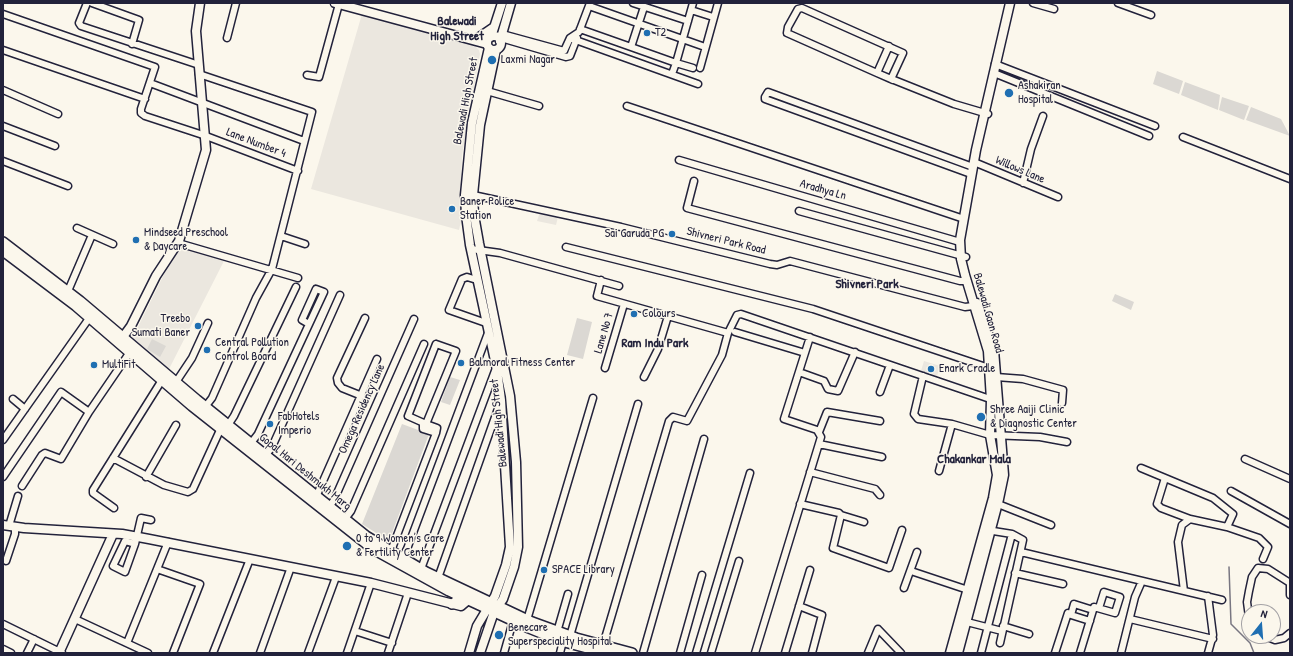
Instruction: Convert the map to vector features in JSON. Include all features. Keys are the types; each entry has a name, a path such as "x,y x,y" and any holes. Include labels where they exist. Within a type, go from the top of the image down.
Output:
{"main road":[{"name":"Gopal Hari Deshmukh Marg","path":"3,242 68,291 121,339 130,352 162,380 224,426 343,527 373,549 458,596 558,632 567,639"},
{"name":"Gopal Hari Deshmukh Marg","path":"3,251 176,382 206,407 224,426 251,443 316,497 391,551 513,621 567,639 604,649 632,653"},
{"path":"452,604 456,602 458,596"}],"street":[{"path":"87,3 79,25 132,44 199,65"},
{"path":"92,3 138,20 132,44"},
{"path":"121,339 137,315 156,276 178,243 206,153 206,136 199,74 196,26 200,3"},
{"path":"227,38 236,3"},
{"name":"Balewadi High Street","path":"492,608 514,567 518,547 516,462 506,368 472,230 466,215 465,184 472,123 484,67 502,3"},
{"path":"501,37 511,3"},
{"path":"633,3 688,21"},
{"path":"672,74 693,3"},
{"path":"576,35 631,47 676,63 696,68 705,47 718,3"},
{"name":"Balewadi Gaon Road","path":"950,653 963,621 988,530 997,475 990,435 996,377 994,350 971,283 960,242 974,167 1011,3"},
{"path":"1032,3 1054,8"},
{"path":"1118,3 1152,15"},
{"path":"307,75 319,78 337,4 491,45 497,38 501,37 564,51 568,57"},
{"path":"568,57 589,4 638,24 705,47"},
{"path":"631,47 644,7"},
{"path":"891,79 903,52 802,8 798,9 788,27 787,33 891,79 954,104 987,114"},
{"path":"691,10 713,17"},
{"path":"3,14 155,67 145,99 3,50"},
{"path":"475,40 487,33 495,25"},
{"path":"564,51 576,35"},
{"path":"576,35 698,84"},
{"path":"501,37 568,57"},
{"path":"475,40 484,53 484,67"},
{"name":"Balewadi High Street","path":"472,230 473,195 480,125 487,91 491,45"},
{"path":"877,73 889,46"},
{"path":"996,69 1155,126"},
{"path":"996,69 1148,136"},
{"path":"199,74 312,112 272,269 256,298 212,398 206,407"},
{"path":"150,83 304,141"},
{"path":"3,90 58,114"},
{"path":"487,91 539,106"},
{"path":"768,92 974,167 961,171 765,99 765,97 768,92"},
{"name":"Lane Number 4","path":"145,99 141,109 141,113 145,116 206,136 298,171"},
{"path":"627,106 964,219"},
{"path":"1023,183 1031,149 1044,116"},
{"path":"3,126 55,146"},
{"path":"1183,137 1290,179"},
{"name":"Aradhya Ln","path":"679,160 960,242"},
{"path":"3,162 68,186"},
{"path":"961,171 964,164"},
{"name":"Balewadi Gaon Road","path":"958,653 968,590 998,504 1004,475 1001,435 989,368 988,351 966,281 963,256 974,167"},
{"name":"Willows Lane","path":"974,167 1023,183 1058,197"},
{"path":"694,181 687,208 953,279 966,281"},
{"name":"Shivneri Park Road","path":"473,195 621,227 770,264 777,265 790,261 965,307 973,306"},
{"path":"799,211 963,256"},
{"path":"77,228 113,244"},
{"path":"68,291 92,235"},
{"path":"281,236 305,244"},
{"path":"178,243 272,269 298,278"},
{"path":"566,247 813,309 989,368"},
{"path":"476,249 601,280 619,286"},
{"name":"Balewadi High Street","path":"476,249 477,280 496,366 501,400 510,547 506,565 492,608"},
{"path":"477,280 467,278 462,279 449,310 486,323"},
{"path":"601,280 597,296 728,333"},
{"path":"113,458 146,477 164,485 188,492 193,488 224,426 234,416 296,288"},
{"path":"251,443 258,434 310,324 324,292 316,289 302,320 310,324"},
{"path":"266,455 272,447 340,295"},
{"name":"Lane No 7","path":"605,368 624,304"},
{"path":"604,649 669,421 673,417 687,420 722,355 734,318 741,314 994,400"},
{"path":"644,377 658,349 668,316"},
{"path":"3,440 90,318"},
{"path":"362,396 342,388 338,383 337,378 365,318"},
{"name":"Omega Residency Lane","path":"329,507 334,500 414,319"},
{"path":"176,382 192,358 208,322"},
{"path":"735,332 805,353"},
{"path":"402,558 407,549 488,333"},
{"path":"810,337 784,420 819,432"},
{"path":"345,519 350,511 424,344"},
{"path":"391,551 436,433 437,428 426,424 408,416 436,344 456,352 426,424"},
{"path":"22,486 42,455 45,453 61,460 89,412 130,352"},
{"path":"799,372 824,381 828,390 838,392 855,352"},
{"path":"316,497 362,396 377,359"},
{"path":"880,392 890,364"},
{"path":"421,569 496,366"},
{"path":"923,376 914,417 918,419 952,424 990,435 1040,437 1066,442"},
{"path":"996,377 1023,379 1063,390 1062,403"},
{"path":"114,508 93,493 162,380"},
{"path":"3,477 61,392 89,412"},
{"path":"527,620 593,398"},
{"path":"13,399 25,408"},
{"path":"438,578 501,400"},
{"path":"560,653 567,639 638,404"},
{"path":"755,653 819,444 821,437 819,432 827,412 880,422"},
{"path":"939,471 952,424"},
{"path":"146,477 176,425"},
{"path":"643,653 704,439"},
{"path":"819,444 882,458"},
{"path":"1245,459 1290,479"},
{"path":"1141,468 1213,498 1233,514 1227,527"},
{"path":"810,472 875,489 880,495"},
{"path":"696,653 750,473"},
{"path":"1165,478 1157,504 1161,508 1190,519 1227,527 1262,540 1268,547 1263,560"},
{"path":"1231,491 1290,524"},
{"path":"6,561 9,526 18,496"},
{"path":"800,504 839,513 841,515 864,522"},
{"path":"998,504 1051,525"},
{"path":"841,515 833,548 889,568 902,530"},
{"path":"134,516 151,520"},
{"path":"141,518 136,540 125,572 113,566 125,541 136,540 168,542 371,583 461,606 468,600"},
{"path":"1184,591 1178,542 1182,525 1190,519"},
{"path":"9,526 113,534 136,540"},
{"path":"988,530 1012,534 1023,540 1000,643"},
{"path":"3,624 60,653 113,534"},
{"path":"981,653 1012,534"},
{"path":"126,643 168,542"},
{"path":"904,588 917,552"},
{"path":"1021,552 1222,600"},
{"path":"213,653 250,559"},
{"path":"711,653 739,561"},
{"path":"260,653 291,567"},
{"path":"1247,604 1252,577 1258,568 1268,569 1290,583 1290,594"},
{"path":"157,569 200,584 173,653"},
{"path":"785,653 810,570"},
{"path":"911,571 968,590"},
{"path":"1015,573 1063,584"},
{"path":"680,653 702,575"},
{"path":"308,653 336,576"},
{"path":"1122,653 1135,597 1142,581"},
{"path":"347,653 371,583"},
{"path":"388,653 408,593"},
{"path":"558,632 568,594"},
{"path":"1208,596 1213,639 1208,653"},
{"path":"1080,653 1090,621 1096,609 1074,604 1071,615 1090,621"},
{"path":"799,606 822,615 812,653"},
{"path":"469,653 477,626 492,608"},
{"path":"480,653 492,608"},
{"path":"1055,653 1068,613"},
{"path":"75,619 148,653"},
{"path":"1130,619 1213,639"},
{"path":"504,653 513,621"},
{"path":"963,621 1029,634"},
{"path":"868,653 878,629 901,653"},
{"path":"355,631 392,643"},
{"path":"1281,639 1290,633"},
{"path":"27,653 34,640"},
{"path":"3,649 11,653"}],"shaded area":[{"path":"362,14 474,45 479,50 480,54 462,155 462,216 459,230 311,189"},
{"path":"1157,71 1183,81 1179,94 1153,84"},
{"path":"1185,82 1220,95 1218,110 1181,95"},
{"path":"1222,97 1249,106 1244,120 1219,110"},
{"path":"1251,107 1281,119 1290,136 1246,120"},
{"path":"540,212 558,217 556,225 537,221"},
{"path":"178,246 224,261 169,369 132,339"},
{"path":"1115,294 1134,302 1131,310 1112,301"},
{"path":"577,318 592,322 583,359 567,355"},
{"path":"152,339 166,346 160,357 147,349"},
{"name":"Enark Cradle","path":"924,361 940,366 937,376 921,371"},
{"path":"450,377 460,380 450,405 441,402"},
{"path":"402,424 429,434 389,541 362,524"}],"waterway":[{"path":"1229,567 1231,624 1250,643 1254,653"}],"place":[{"name":"T2","path":"647,33"},
{"name":"Laxmi Nagar","path":"492,60"},
{"name":"Ashakiran Hospital","path":"1009,93"},
{"name":"Baner Police Station","path":"452,209"},
{"name":"Sai Garuda PG","path":"672,234"},
{"name":"Mindseed Preschool & Daycare","path":"136,240"},
{"name":"Colours","path":"634,314"},
{"name":"Treebo Sumati Baner","path":"198,326"},
{"name":"Central Pollution Control Board","path":"207,350"},
{"name":"Balmoral Fitness Center","path":"461,363"},
{"name":"MultiFit","path":"94,365"},
{"name":"Enark Cradle","path":"931,369"},
{"name":"Shree Aaiji Clinic & Diagnostic Center","path":"981,417"},
{"name":"FabHotels Imperio","path":"270,424"},
{"name":"0 to 9 Women’s Care & Fertility Center","path":"347,546"},
{"name":"SPACE Library","path":"544,570"},
{"name":"Benecare Superspeciality Hospital","path":"499,635"}],"district":[{"name":"Balewadi High Street","path":"457,30"},
{"name":"Shivneri Park","path":"867,285"},
{"name":"Ram Indu Park","path":"655,344"},
{"name":"Chakankar Mala","path":"974,460"}]}
